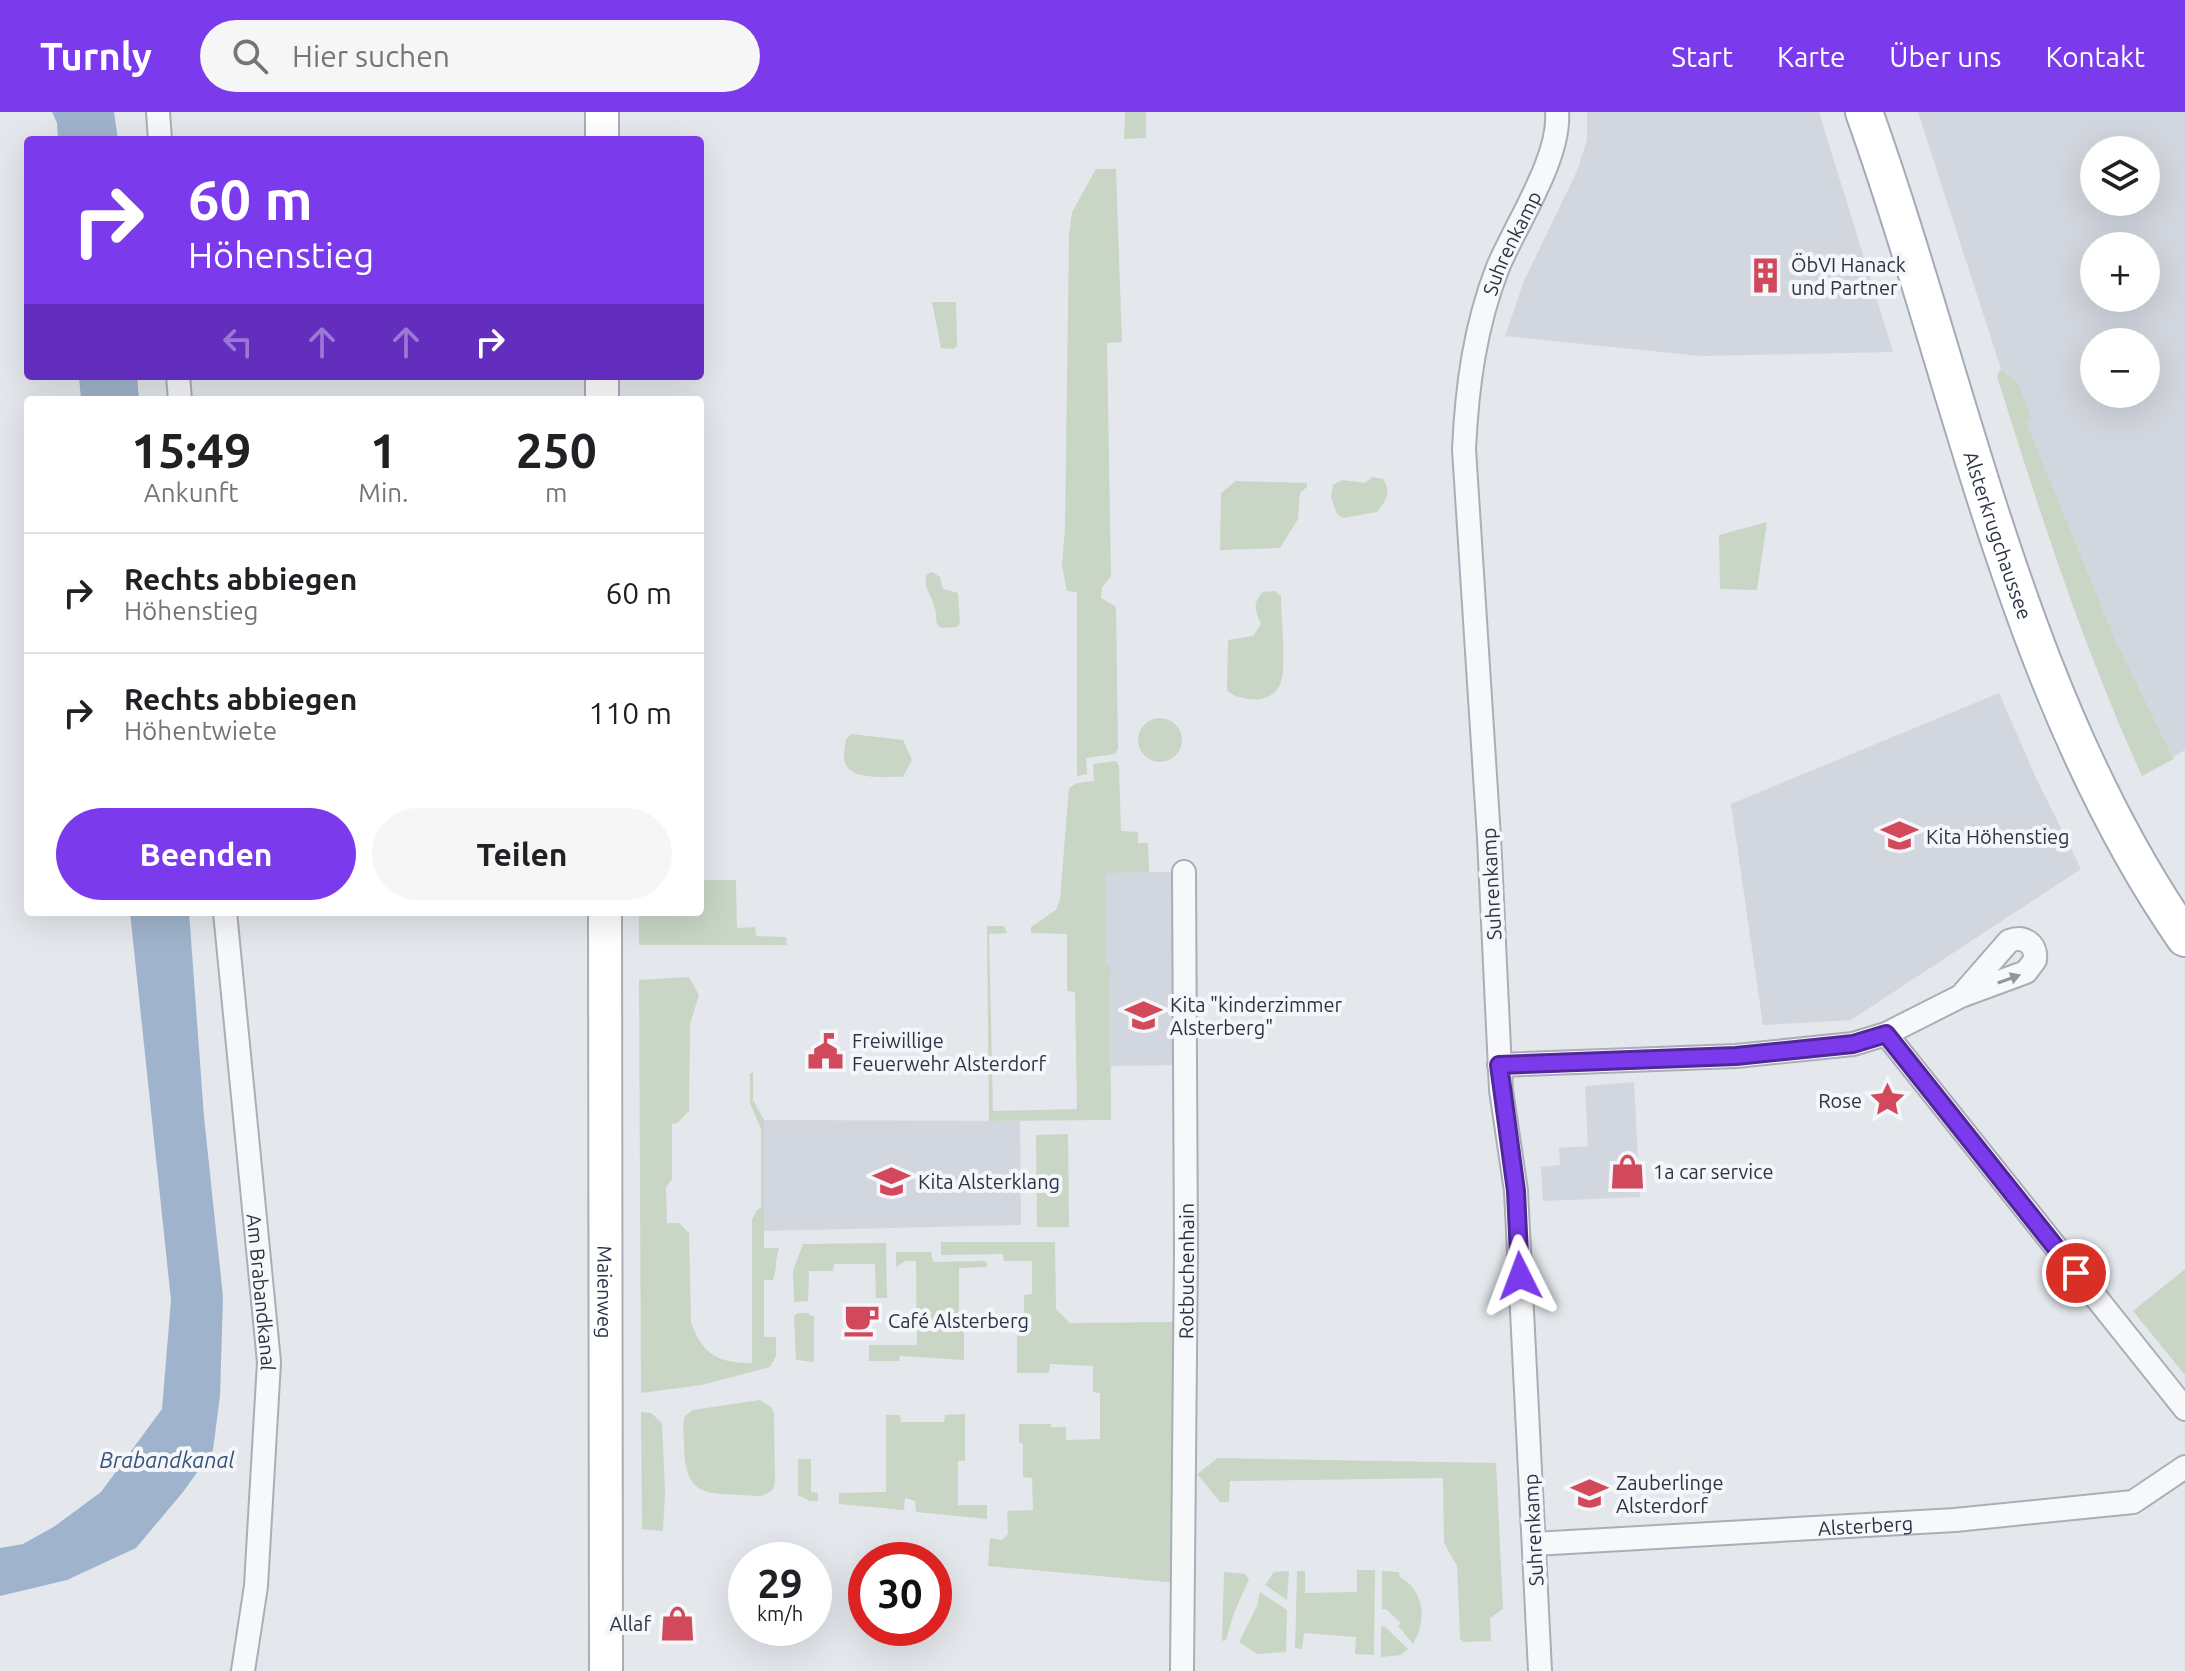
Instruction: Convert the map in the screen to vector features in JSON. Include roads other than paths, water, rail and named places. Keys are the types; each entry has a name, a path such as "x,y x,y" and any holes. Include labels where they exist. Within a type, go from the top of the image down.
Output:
{"main road":[{"name":"Alsterkrugchaussee","path":"1864,112 2034,637 2106,803 2185,938"}],"street":[{"path":"158,112 160,136"},
{"path":"602,112 602,136"},
{"name":"Suhrenkamp","path":"1540,1671 1516,1191 1499,1065 1490,851 1467,517 1465,415 1472,359 1483,311 1498,267 1553,148 1557,112"},
{"name":"Rotbuchenhain","path":"1182,1671 1185,1437 1184,872"},
{"name":"Am Brabandkanal","path":"225,916 269,1362 256,1586 243,1671"},
{"name":"Maienweg","path":"605,916 606,1671"},
{"path":"1499,1065 1736,1056 1853,1044 1886,1034 1961,996"},
{"path":"1886,1034 2185,1409"},
{"name":"Alsterberg","path":"1534,1544 1955,1520 2133,1502 2185,1467"}],"water":[{"path":"52,112 114,112 117,136 58,136"},
{"path":"79,380 137,380 139,396 81,396"},
{"name":"Brabandkanal","path":"130,916 189,916 204,1117 223,1297 220,1396 213,1450 136,1548 67,1580 0,1596 0,1548 23,1544 55,1526 101,1492 162,1409 171,1300"}],"place":[{"name":"ÖbVI Hanack und Partner","path":"1765,275"},
{"name":"Kita Höhenstieg","path":"1900,836"},
{"name":"Kita \"kinderzimmer Alsterberg\"","path":"1144,1015"},
{"name":"Freiwillige Feuerwehr Alsterdorf","path":"826,1051"},
{"name":"Rose","path":"1888,1100"},
{"name":"1a car service","path":"1627,1171"},
{"name":"Kita Alsterklang","path":"892,1181"},
{"name":"Café Alsterberg","path":"862,1320"},
{"name":"Zauberlinge Alsterdorf","path":"1590,1493"},
{"name":"Allaf","path":"677,1623"}]}
